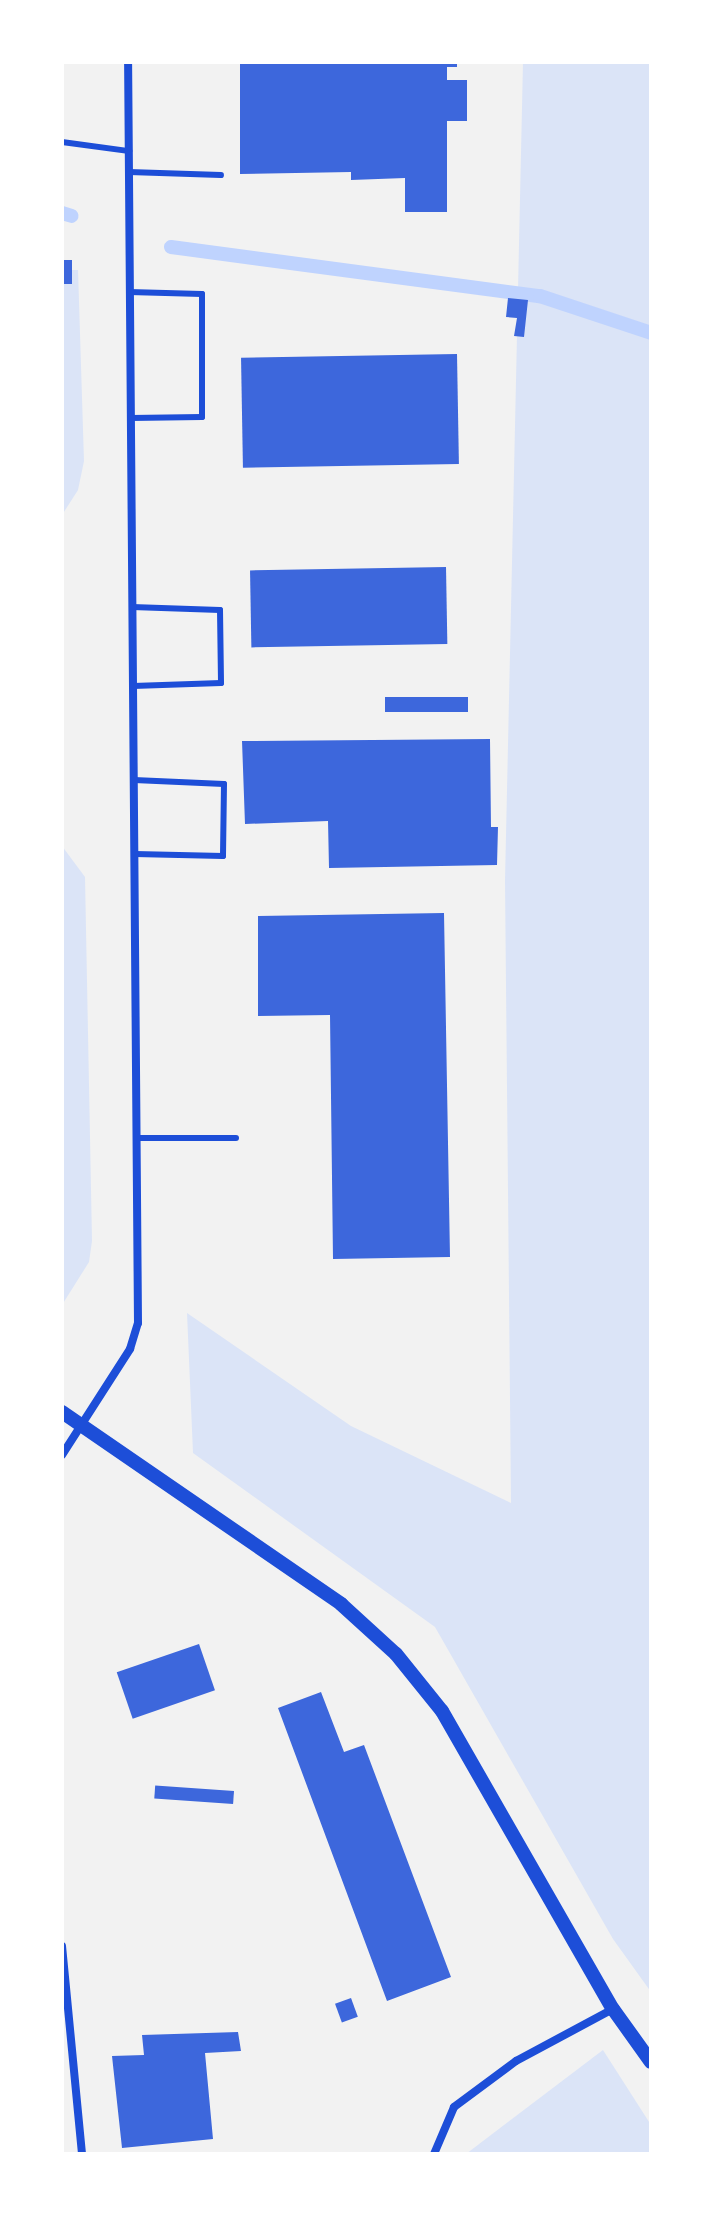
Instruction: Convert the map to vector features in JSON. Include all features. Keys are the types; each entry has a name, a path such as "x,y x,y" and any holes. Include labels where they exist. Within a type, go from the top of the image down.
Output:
{"street":[{"path":"62,1455 130,1349 138,1323 128,62"},
{"path":"62,1412 341,1604 396,1654 442,1711 613,2009 651,2062"},
{"path":"62,1946 82,2154"},
{"path":"434,2154 454,2107 516,2061 613,2009"}],"lane":[{"path":"62,142 129,151"},
{"path":"129,172 221,175"},
{"path":"129,292 202,294 202,417 131,418"},
{"path":"132,607 220,610 221,683 133,686"},
{"path":"134,780 224,784 223,856 135,854"},
{"path":"137,1138 236,1138"}],"shaded area":[{"path":"523,62 651,62 651,1992 613,1939 435,1627 193,1453 187,1313 351,1426 511,1503 505,881"},
{"path":"62,270 78,270 84,461 78,490 62,515"},
{"path":"62,846 85,877 92,1241 89,1262 62,1305"},
{"path":"603,2050 651,2125 651,2154 466,2154"}],"building":[{"path":"240,62 457,62 457,67 447,67 447,80 467,80 467,121 447,121 447,212 405,212 405,178 351,180 351,172 240,174"},
{"path":"62,260 72,260 72,284 62,284"},
{"path":"508,298 528,300 524,337 514,336 517,318 506,317"},
{"path":"457,354 459,464 243,468 241,358"},
{"path":"446,567 447,644 251,647 250,570"},
{"path":"385,697 468,697 468,712 385,712"},
{"path":"490,739 491,827 498,827 497,865 329,868 328,821 245,824 242,741"},
{"path":"444,913 450,1257 333,1259 330,1015 258,1016 258,916"},
{"path":"199,1644 215,1690 133,1719 117,1672"},
{"path":"321,1692 344,1752 364,1745 451,1977 387,2001 278,1708"},
{"path":"155,1785 234,1791 233,1804 154,1798"},
{"path":"351,1998 358,2017 342,2023 335,2004"},
{"path":"238,2032 241,2051 205,2053 213,2139 122,2148 112,2056 144,2055 142,2035"}],"waterway":[{"path":"62,213 72,216"},
{"path":"171,247 540,296 651,333"}]}
